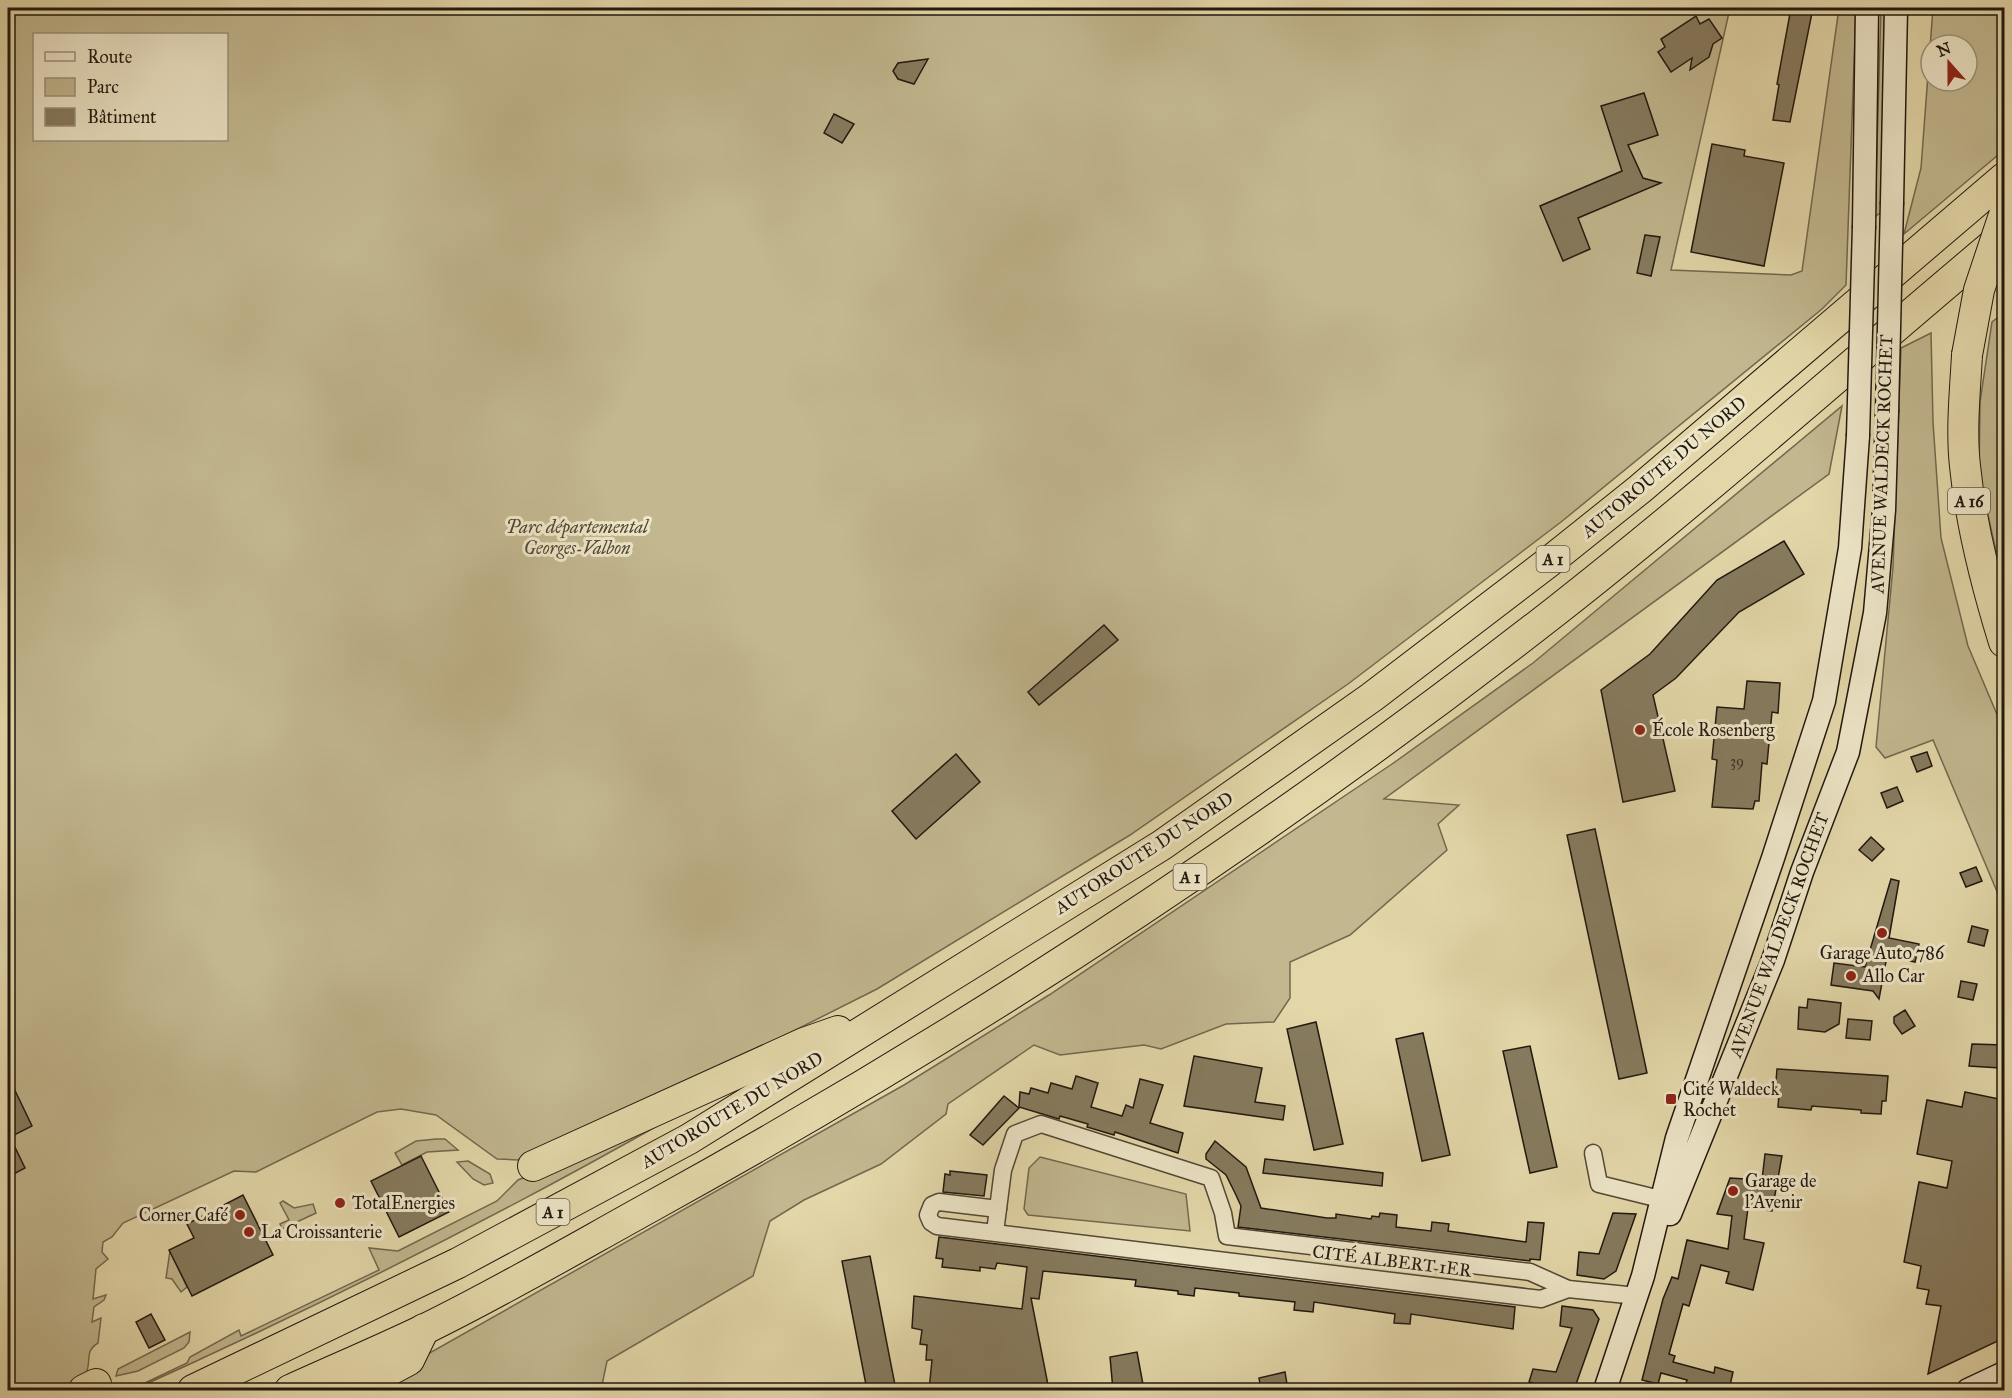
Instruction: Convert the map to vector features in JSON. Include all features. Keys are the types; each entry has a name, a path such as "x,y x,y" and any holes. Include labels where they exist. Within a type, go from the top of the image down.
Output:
{"highway":[{"name":"AUTOROUTE DU NORD","path":"193,1390 458,1263 678,1145 1162,845 1417,663 1640,489 2004,178"},
{"name":"A 16","path":"2004,215 1980,290 1967,355 1964,433 1968,495 1977,543 2004,642"},
{"name":"A 1","path":"290,1390 423,1329 696,1182 840,1099 1009,996 1199,870 1323,783 1556,611 1786,423 2004,235"},
{"path":"533,1166 804,1043 899,1008"},
{"path":"353,1390 409,1360 423,1329"}],"main road":[{"name":"AVENUE WALDECK ROCHET","path":"1605,1390 1640,1286 1664,1200 1677,1138 1824,701 1850,548 1858,436 1867,8"},
{"name":"AVENUE WALDECK ROCHET","path":"1640,1286 1769,971 1802,872 1848,752 1875,613 1884,510 1896,8"},
{"path":"1968,1390 2004,1373"}],"street":[{"path":"995,1232 1003,1170 1015,1134 1041,1124 1211,1178 1223,1212 1227,1236 1210,1258"},
{"path":"1593,1153 1599,1184 1664,1200"},
{"name":"CITÉ ALBERT 1ER","path":"998,1209 939,1202 932,1205 928,1212 931,1222 937,1226 1541,1299 1568,1289 1640,1286"},
{"name":"CITÉ ALBERT 1ER","path":"1227,1236 1530,1272 1568,1289"}],"green space":[{"name":"Parc départemental Georges-Valbon","path":"8,8 1730,8 1671,270 1791,275 1802,271 1839,8 1856,8 1846,285 1822,309 1561,522 1348,684 1130,835 877,989 692,1082 518,1160 497,1159 436,1115 401,1109 377,1112 256,1172 234,1171 123,1223 112,1237 103,1242 102,1252 108,1259 96,1269 93,1299 106,1295 104,1300 94,1307 92,1322 101,1318 98,1343 91,1349 87,1371 81,1380 73,1385 52,1391 8,1390"},
{"path":"1881,8 1889,8 1882,211 1875,217"},
{"path":"1933,8 2004,8 2004,150 1904,234 1921,168 1927,93 1979,93 1979,33 1931,33"},
{"path":"2004,313 2004,587 1979,475 1980,402 1992,322"},
{"path":"1931,333 1933,422 1941,538 1968,646 2004,731 2004,901 2001,901 1933,740 1885,758 1876,747 1893,567 1901,348"},
{"path":"1842,406 1829,474 1384,799 1459,805 1438,824 1447,850 1350,935 1290,962 1290,998 1274,1022 1226,1024 1161,1049 1144,1045 1060,1055 1034,1045 948,1104 946,1114 881,1164 804,1200 770,1221 753,1276 607,1361 601,1390 364,1390 904,1085 1049,995 1392,764 1533,663"},
{"path":"673,1117 406,1260 270,1326 133,1390 102,1390 145,1383 187,1363 190,1357 239,1330 241,1336 379,1270 369,1248 398,1251 497,1201 518,1180"},
{"path":"445,1139 458,1150 427,1152 402,1165 395,1153 416,1141"},
{"path":"1040,1157 1186,1194 1190,1231 1028,1215 1024,1209 1029,1168"},
{"path":"468,1161 490,1174 493,1183 484,1185 473,1179 457,1162"},
{"path":"283,1201 294,1208 313,1204 316,1213 282,1229 280,1224 289,1220 280,1203"},
{"path":"170,1251 187,1287 181,1292 172,1279 166,1278"},
{"path":"190,1332 189,1342 184,1348 138,1371 116,1376 118,1369"}],"building":[{"path":"1791,8 1813,8 1790,122 1773,120"},
{"path":"1696,16 1700,24 1709,19 1722,38 1713,44 1709,57 1690,70 1692,58 1671,72 1658,52 1665,47 1661,39"},
{"path":"928,59 914,84 898,79 893,71 898,63"},
{"path":"1644,93 1658,135 1628,145 1643,178 1661,183 1578,218 1590,249 1563,261 1540,206 1622,171 1601,106"},
{"path":"834,114 854,124 842,143 824,133"},
{"path":"1712,144 1745,150 1744,156 1784,163 1764,266 1691,252"},
{"path":"1645,235 1660,237 1651,276 1637,273"},
{"path":"1784,541 1804,574 1739,612 1676,678 1653,695 1675,791 1623,802 1601,690 1650,654 1717,580"},
{"path":"1104,625 1118,640 1039,705 1028,692"},
{"path":"1747,681 1780,683 1778,713 1772,712 1767,764 1762,763 1759,801 1755,801 1753,809 1712,807 1717,760 1712,759 1717,707 1744,709"},
{"path":"1927,752 1932,766 1917,772 1911,757"},
{"path":"956,754 980,782 916,839 892,811"},
{"path":"1897,787 1903,801 1887,808 1881,793"},
{"path":"1595,829 1647,1073 1619,1079 1567,835"},
{"path":"1871,837 1884,849 1872,861 1859,850"},
{"path":"1976,867 1982,881 1966,887 1960,873"},
{"path":"1891,879 1899,881 1889,938 1919,944 1915,962 1887,956 1879,999 1873,991 1831,985 1834,963 1865,967"},
{"path":"1972,926 1988,930 1984,946 1968,942"},
{"path":"1961,981 1977,984 1973,1000 1958,997"},
{"path":"1808,999 1841,1003 1839,1024 1825,1032 1798,1029 1799,1007 1807,1008"},
{"path":"1905,1010 1915,1026 1902,1034 1894,1023 1894,1017"},
{"path":"1848,1019 1872,1021 1870,1040 1846,1038"},
{"path":"1316,1022 1343,1144 1314,1150 1287,1029"},
{"path":"1423,1033 1450,1155 1422,1161 1396,1039"},
{"path":"1972,1044 2004,1045 2004,1059 2001,1059 2000,1068 1969,1066"},
{"path":"1530,1046 1557,1167 1530,1173 1503,1051"},
{"path":"1194,1056 1262,1068 1255,1102 1285,1106 1283,1120 1184,1106"},
{"path":"1777,1069 1888,1076 1886,1101 1882,1101 1881,1114 1812,1106 1811,1110 1778,1107 1779,1094 1775,1094"},
{"path":"8,1076 32,1126 10,1137 25,1168 8,1177"},
{"path":"1076,1076 1098,1083 1091,1107 1122,1116 1126,1105 1133,1108 1140,1079 1163,1085 1150,1123 1183,1133 1178,1153 1115,1132 1114,1135 1087,1127 1088,1124 1060,1116 1059,1119 1019,1107 1020,1092 1029,1094 1031,1088 1048,1093 1051,1083 1072,1089"},
{"path":"1965,1092 2004,1100 1999,1142 2004,1143 2004,1338 1928,1374 1941,1306 1926,1304 1929,1290 1917,1288 1921,1266 1904,1262 1919,1182 1947,1188 1952,1161 1917,1154 1927,1100 1962,1107"},
{"path":"1004,1096 1019,1108 983,1145 970,1135"},
{"path":"1215,1141 1246,1167 1261,1208 1327,1218 1336,1218 1336,1214 1371,1219 1372,1216 1379,1217 1380,1213 1397,1215 1396,1227 1431,1231 1432,1222 1449,1224 1448,1231 1526,1242 1528,1222 1544,1223 1540,1260 1530,1259 1530,1261 1238,1227 1241,1206 1235,1193 1226,1175 1206,1159 1206,1154"},
{"path":"1765,1154 1782,1156 1772,1211 1748,1208 1744,1239 1764,1243 1753,1290 1726,1283 1729,1272 1701,1265 1689,1306 1683,1304 1669,1354 1675,1356 1673,1362 1714,1373 1715,1367 1733,1372 1729,1390 1684,1390 1687,1380 1661,1373 1658,1384 1642,1380 1663,1299 1672,1277 1678,1279 1687,1240 1728,1249 1732,1216 1717,1214 1730,1178 1762,1180"},
{"path":"421,1156 449,1212 399,1237 371,1181"},
{"path":"1265,1159 1383,1173 1382,1186 1263,1173"},
{"path":"950,1171 987,1175 984,1196 943,1192 945,1174 950,1175"},
{"path":"243,1195 273,1255 192,1296 169,1250 194,1238 187,1224"},
{"path":"1613,1213 1636,1214 1616,1271 1604,1279 1577,1275 1579,1252 1599,1254"},
{"path":"939,1237 1515,1307 1513,1329 1411,1314 1410,1324 1394,1323 1395,1314 1314,1302 1313,1312 1294,1310 1295,1302 1239,1296 1239,1293 1195,1288 1194,1296 1178,1294 1178,1291 1135,1286 1136,1280 1043,1271 1039,1299 1031,1298 1049,1390 929,1390 932,1360 926,1360 927,1345 920,1344 922,1330 912,1328 914,1296 1022,1309 1027,1267 997,1263 995,1269 980,1267 980,1271 942,1267 943,1259 936,1258"},
{"path":"870,1256 896,1390 867,1390 842,1261"},
{"path":"1562,1306 1593,1310 1599,1319 1574,1390 1540,1390 1542,1386 1529,1382 1533,1369 1556,1372 1572,1328 1560,1326"},
{"path":"151,1314 165,1340 149,1348 136,1322"},
{"path":"1137,1352 1144,1390 1113,1390 1110,1357"},
{"path":"1285,1372 1288,1390 1261,1390 1259,1378"}],"place":[{"name":"École Rosenberg","path":"1640,730"},
{"name":"Garage Auto 786","path":"1882,933"},
{"name":"Allo Car","path":"1851,976"},
{"name":"Cité Waldeck Rochet","path":"1671,1099"},
{"name":"Garage de l'Avenir","path":"1733,1191"},
{"name":"TotalEnergies","path":"340,1203"},
{"name":"Corner Café","path":"240,1215"},
{"name":"La Croissanterie","path":"249,1232"}]}
